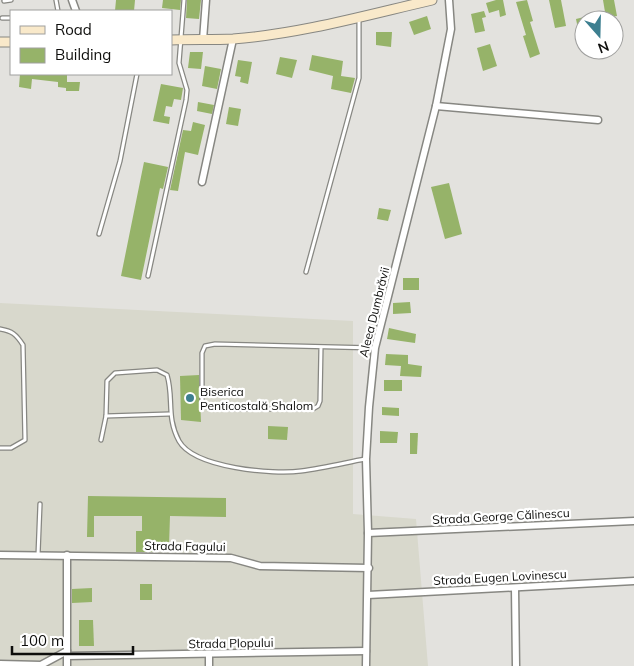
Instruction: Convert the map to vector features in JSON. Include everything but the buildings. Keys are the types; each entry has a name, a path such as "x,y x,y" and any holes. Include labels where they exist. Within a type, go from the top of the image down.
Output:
{"main road":[{"path":"176,40 234,39 309,27 432,0"}],"street":[{"path":"203,40 206,0"},
{"name":"Aleea Dumbrăvii","path":"366,666 368,533 366,459 368,407 375,348 436,106 451,29 449,0"},
{"path":"202,182 234,39"},
{"path":"436,106 598,120"},
{"name":"Strada George Călinescu","path":"368,533 634,521"},
{"name":"Strada Fagului","path":"0,555 231,558 260,566 368,568"},
{"path":"67,555 67,666"},
{"name":"Strada Eugen Lovinescu","path":"368,595 634,581"},
{"path":"515,588 516,666"},
{"name":"Strada Plopului","path":"67,654 209,655 366,650"},
{"path":"0,664 42,665 67,654"},
{"path":"209,655 209,666"}],"lane":[{"path":"4,1 11,0"},
{"path":"148,276 186,100 187,90 178,63 176,40 184,0"},
{"path":"306,272 359,78 359,16"},
{"path":"2,18 10,18"},
{"path":"99,234 120,161 137,75"},
{"path":"0,329 10,330 22,344 25,440 11,448 0,448"},
{"path":"321,347 320,401 318,406 313,409 213,409 205,406 202,400 202,353 205,346 215,344 375,348"},
{"path":"101,440 106,416 107,380 115,373 157,370 167,375 171,388 169,414 180,443 198,457 224,466 247,470 300,471 366,459"},
{"path":"106,416 169,414"},
{"path":"38,555 40,504"}],"shaded area":[{"path":"0,303 353,321 353,514 416,519 428,666 0,666"}],"place":[{"name":"Biserica Penticostală Shalom","path":"190,398"}]}
